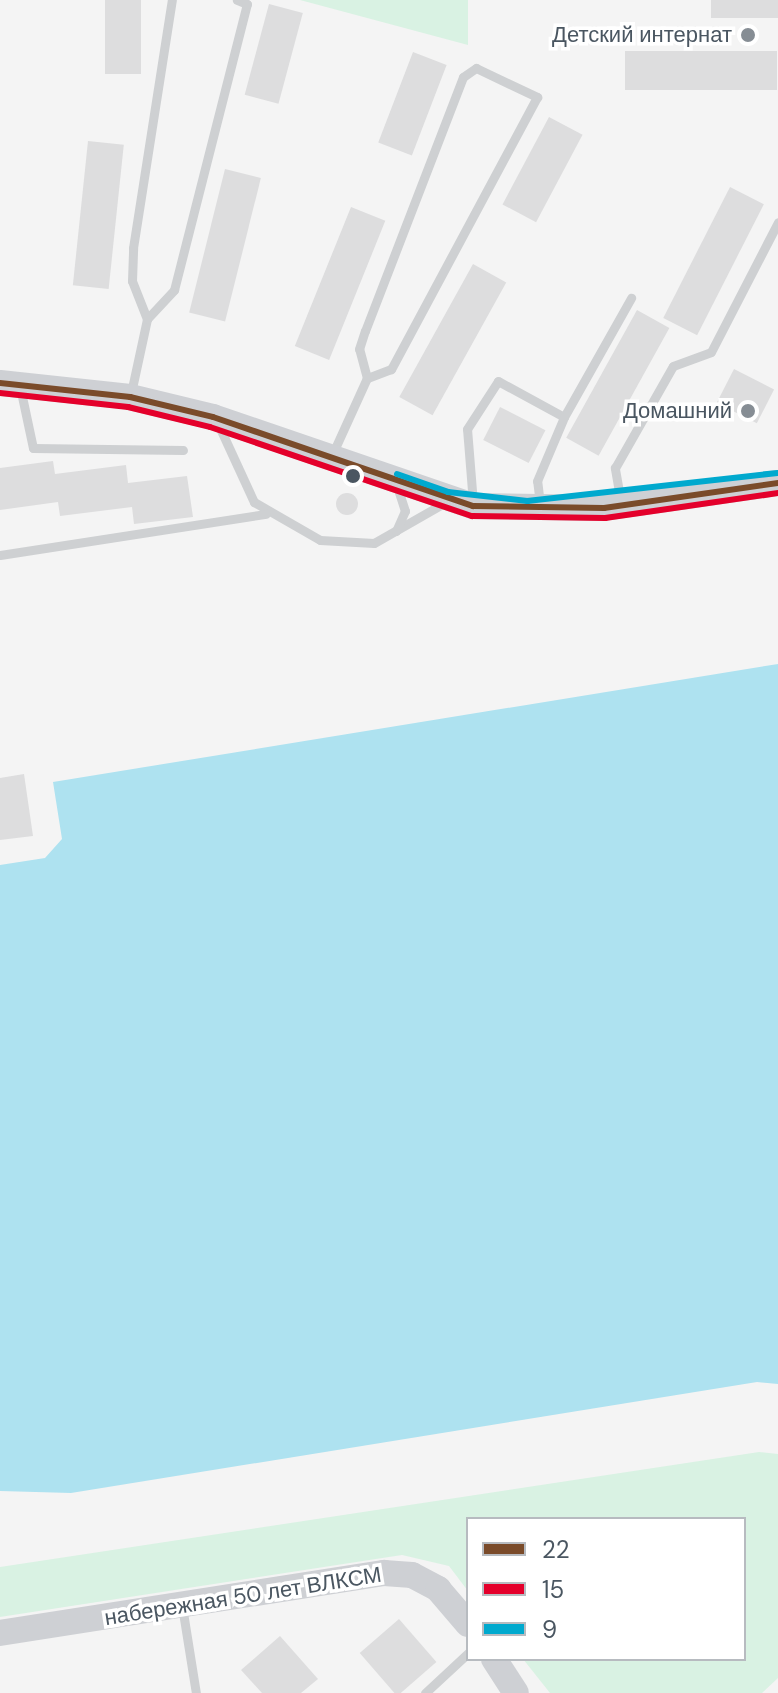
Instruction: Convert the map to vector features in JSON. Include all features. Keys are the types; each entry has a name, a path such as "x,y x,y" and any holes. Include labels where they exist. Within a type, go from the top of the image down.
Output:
{"main road":[{"path":"10,383 130,397 213,417 446,502 473,506 541,511 621,506 778,483"},
{"name":"набережная 50 лет ВЛКСМ","path":"0,1633 384,1573 412,1575 438,1589 466,1622"},
{"path":"495,1661 516,1693"}],"lane":[{"path":"147,319 132,281 133,248 172,0"},
{"path":"130,397 147,319 174,290 247,4 237,0"},
{"path":"330,458 367,378 359,349 365,331 463,77 476,68 537,97 391,369 367,378"},
{"path":"621,506 615,468 673,366 711,352 778,222"},
{"path":"541,511 537,481 564,417 631,298"},
{"path":"473,506 467,429 498,381 564,417"},
{"path":"10,383 33,448 183,450"},
{"path":"213,417 266,514"},
{"path":"391,537 405,511 394,483"},
{"path":"0,555 266,514 320,540 391,537 446,502"},
{"path":"182,1606 196,1693"},
{"path":"425,1693 466,1655"}],"green space":[{"path":"300,0 468,0 468,45"},
{"path":"759,1452 778,1454 778,1678 762,1693 550,1693 525,1661 746,1661 746,1517 466,1517 466,1588 449,1566 402,1555 0,1617 0,1567"}],"water":[{"path":"778,664 778,1384 757,1382 71,1493 0,1491 0,865 45,858 62,839 53,782"}],"building":[{"path":"105,0 141,0 141,74 105,74"},
{"path":"711,0 778,0 778,18 711,18"},
{"path":"269,4 303,13 278,104 245,95"},
{"name":"Детский интернат","path":"625,51 777,51 777,90 625,90"},
{"path":"413,52 447,65 412,155 378,143"},
{"path":"549,117 583,135 536,222 503,204"},
{"path":"88,141 124,145 109,289 73,285"},
{"path":"225,169 261,178 225,322 189,313"},
{"path":"730,187 764,204 697,335 663,318"},
{"path":"351,207 385,221 329,360 295,346"},
{"path":"473,264 506,282 433,415 399,397"},
{"path":"637,310 669,328 599,456 566,438"},
{"path":"734,369 774,389 757,423 717,403"},
{"path":"500,407 545,430 529,463 483,440"},
{"path":"53,461 55,474 126,465 128,483 187,476 193,517 134,524 132,507 60,516 58,502 0,510 0,468"},
{"path":"347,493 355,496 358,504 355,512 347,515 339,512 336,504 339,496"},
{"path":"24,774 33,836 0,840 0,778"},
{"path":"399,1619 436,1662 401,1693 394,1693 360,1653"},
{"path":"280,1636 318,1679 301,1693 262,1693 241,1670"}],"transit line":[{"name":"22","path":"0,383 130,397 213,417 473,506 604,508 778,483"},
{"name":"15","path":"0,393 128,407 210,427 472,516 605,518 778,493"},
{"name":"9","path":"397,474 448,492 527,501 777,473"}],"place":[{"name":"Детский интернат","path":"748,35"},
{"name":"Домашний","path":"748,411"}]}
